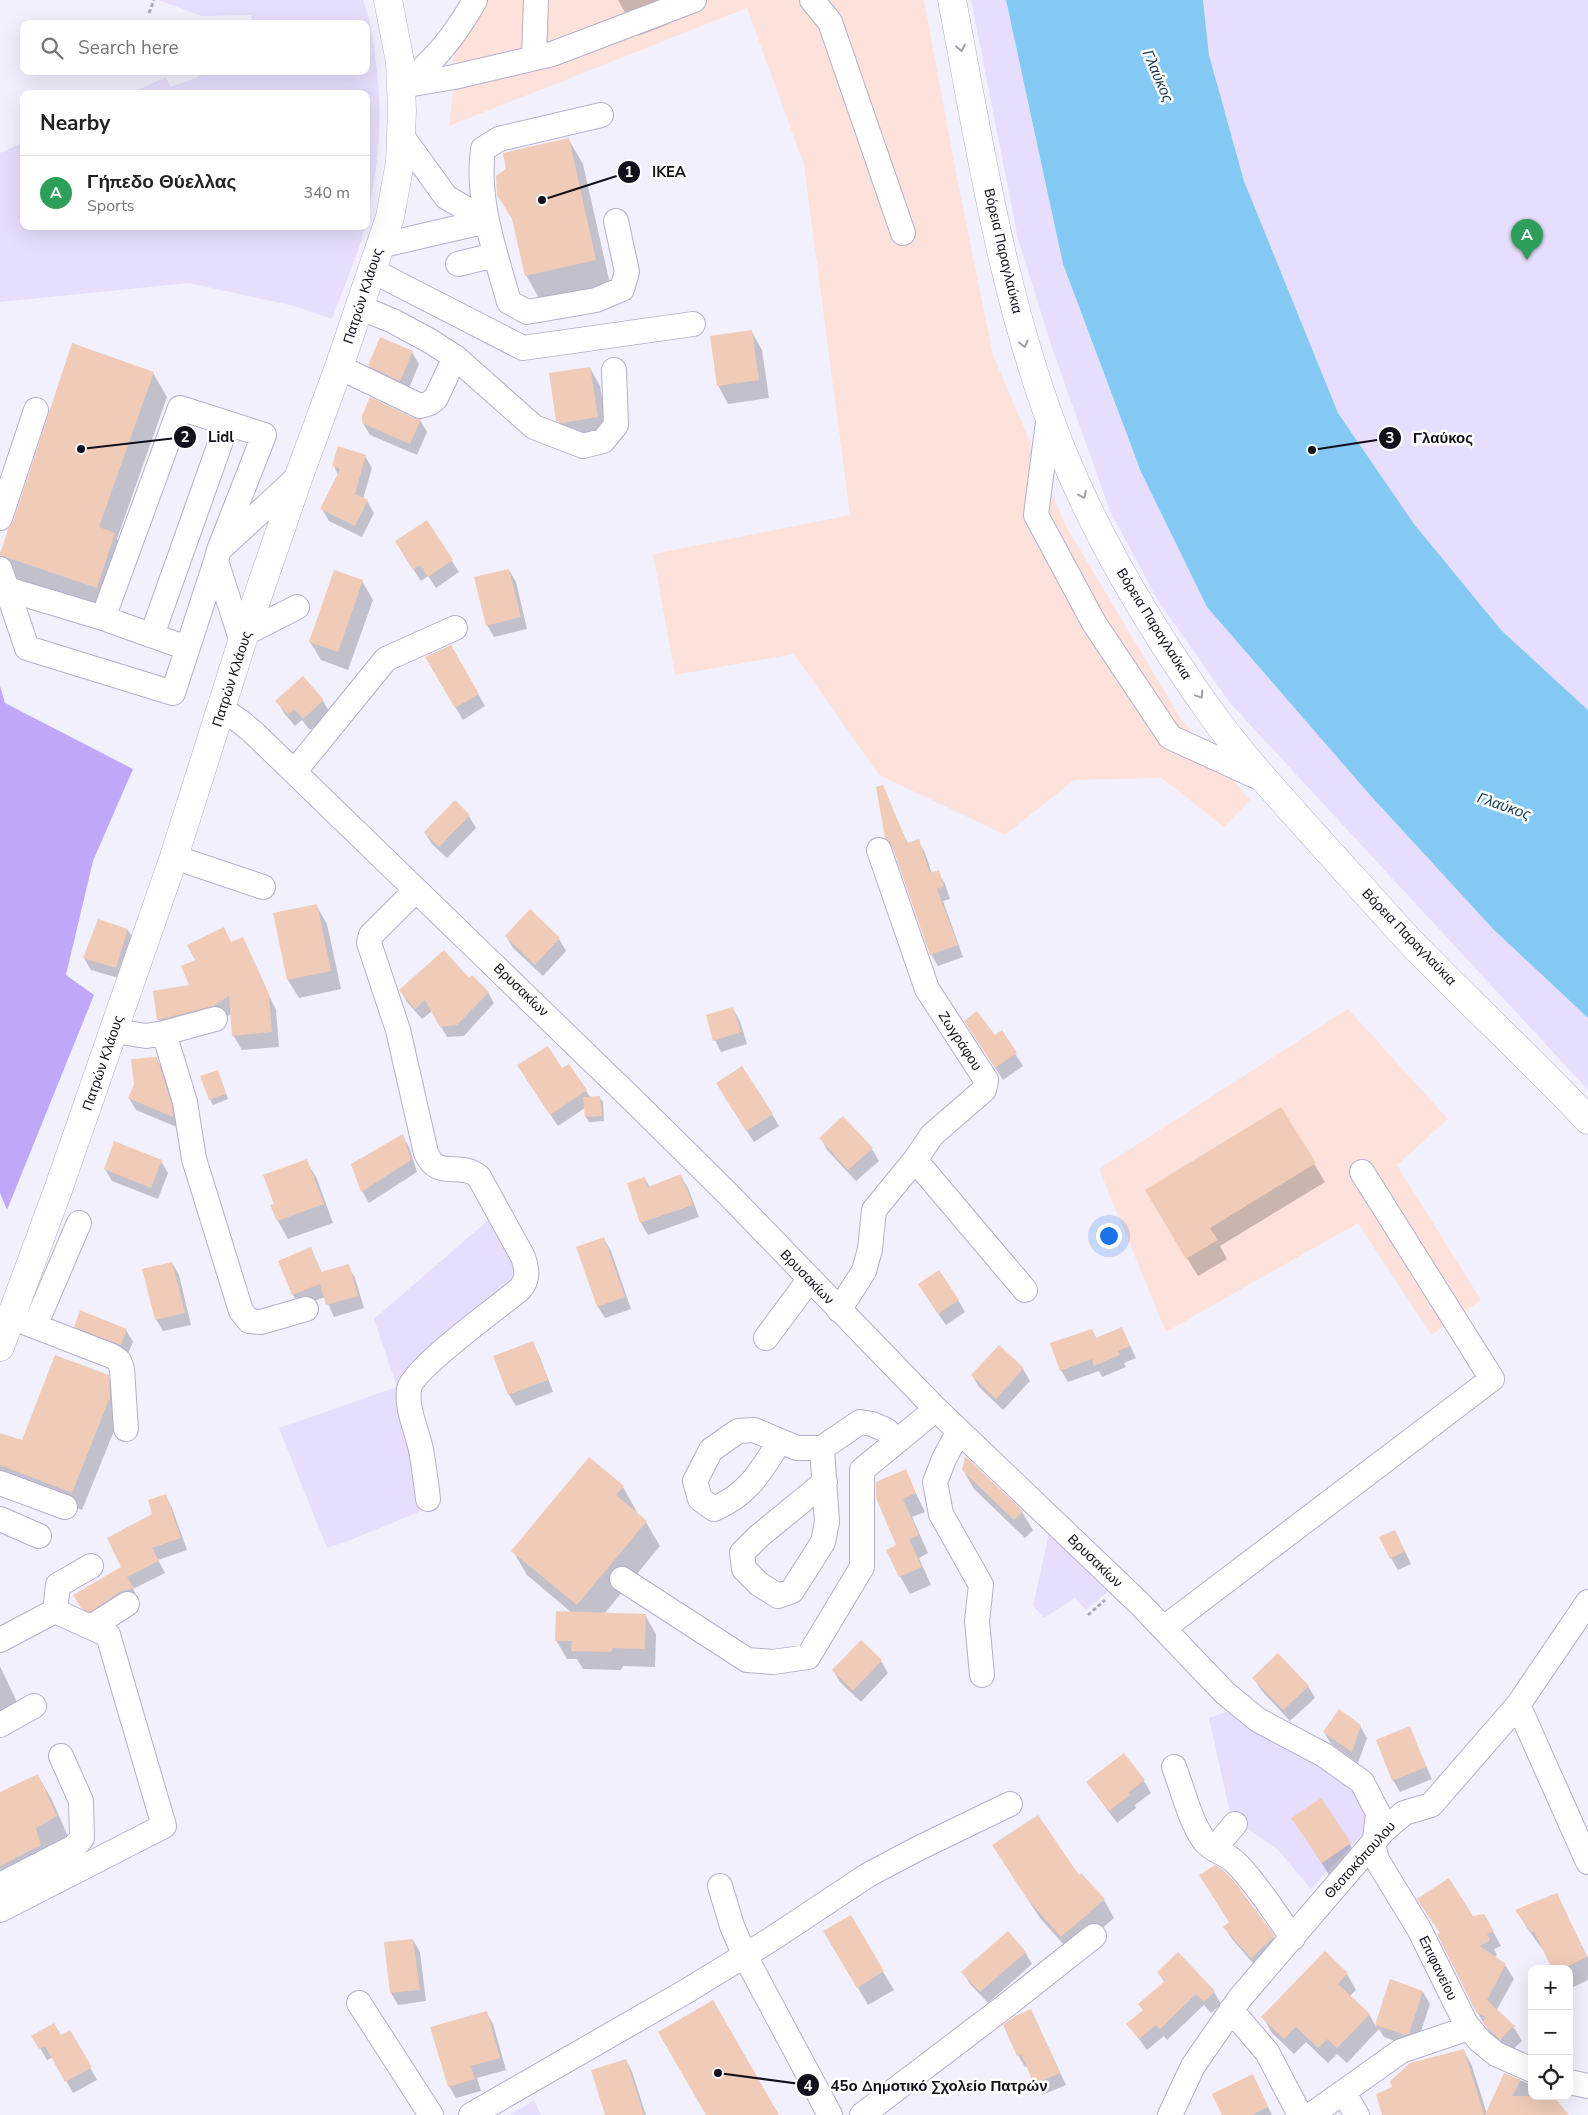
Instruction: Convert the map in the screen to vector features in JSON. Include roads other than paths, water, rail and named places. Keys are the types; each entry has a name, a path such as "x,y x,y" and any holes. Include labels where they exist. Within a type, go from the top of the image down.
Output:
{"main road":[{"name":"Πατρών Κλάους","path":"0,1347 23,1322 114,1031 174,857 244,638 299,476 339,367 393,201 400,162 402,136 401,86 400,62 388,0"},
{"name":"Βόρεια Παραγλαύκια","path":"952,0 984,172 1026,352 1063,452 1114,561 1163,640 1214,716 1266,781 1407,938 1538,1067 1588,1120"}],"street":[{"path":"534,58 536,0"},
{"path":"401,86 454,77 552,54 694,0"},
{"path":"812,0 830,22 903,233"},
{"path":"401,86 430,62 465,7"},
{"path":"602,115 499,139 483,148 481,169 487,221 509,302 527,312 596,300 622,289 627,272 616,221"},
{"path":"402,136 446,197 487,221"},
{"path":"432,233 446,197"},
{"path":"375,258 432,233 487,221"},
{"path":"458,264 495,255"},
{"path":"375,258 523,348 693,324"},
{"path":"359,306 392,320 455,357 534,427 583,446 603,441 616,425 614,370"},
{"path":"339,367 420,406 430,403 436,398 455,357"},
{"path":"3,579 27,648 173,693 217,556 264,435 180,408 103,618"},
{"path":"0,518 36,410"},
{"path":"1049,414 1036,515 1094,622 1170,737 1266,781"},
{"path":"152,635 227,424"},
{"path":"217,556 299,476"},
{"path":"217,556 244,638 297,607"},
{"path":"3,579 103,618 188,648"},
{"path":"294,772 386,659 455,628"},
{"name":"Βρυσακίων","path":"222,709 242,723 294,772 631,1098 728,1194 936,1409 1164,1628 1201,1669 1245,1711 1272,1728 1324,1755 1362,1782 1378,1809 1375,1840"},
{"name":"Ζωγράφου","path":"839,1310 864,1271 870,1249 874,1210 915,1160 932,1135 984,1090 986,1080 926,989 879,850"},
{"path":"174,857 264,887"},
{"path":"416,890 371,935 369,944 398,1030 426,1153 429,1160 438,1168 468,1170 479,1177 522,1257 527,1271 525,1282 520,1289 436,1357 410,1385 409,1403 421,1451 428,1499"},
{"path":"114,1031 146,1036 215,1019"},
{"path":"164,1033 185,1102 194,1159 241,1311 249,1321 261,1322 306,1309"},
{"path":"915,1160 1026,1290"},
{"path":"1164,1628 1492,1379 1362,1172"},
{"path":"79,1223 23,1322 112,1356 119,1361 122,1369 126,1428"},
{"path":"766,1338 810,1280"},
{"path":"622,1580 747,1660 773,1662 808,1657 862,1567 862,1470 936,1409"},
{"path":"780,1441 797,1448 822,1448 860,1422 872,1424 886,1430 897,1441"},
{"path":"959,1431 944,1459 935,1482 941,1514 980,1585 977,1621 982,1675"},
{"path":"822,1448 825,1482 827,1522 823,1542 792,1591 778,1596 759,1584 744,1569 742,1553 759,1536 825,1482"},
{"path":"0,1483 65,1507"},
{"path":"0,1520 39,1536"},
{"path":"55,1611 58,1585 91,1566"},
{"name":"Θεοτοκόπουλου","path":"1170,2115 1193,2066 1231,2010 1375,1840 1404,1813 1431,1805 1518,1705 1588,1602"},
{"path":"91,1627 127,1604"},
{"path":"0,1910 164,1826 108,1635 55,1611"},
{"path":"0,1640 55,1611"},
{"path":"1518,1705 1588,1862"},
{"path":"0,1724 34,1706"},
{"path":"0,1885 74,1848 82,1838 81,1801 61,1756"},
{"path":"1174,1767 1196,1826 1206,1843 1214,1850 1231,1858 1243,1870 1293,1938"},
{"path":"471,2115 745,1956 868,1875 924,1845 1010,1804"},
{"path":"1214,1850 1235,1824"},
{"name":"Επιφανείου","path":"1375,1840 1377,1860 1419,1929 1469,2028 1496,2054 1528,2068"},
{"path":"720,1886 732,1926 745,1956 830,2115"},
{"path":"862,2115 1094,1936"},
{"path":"359,2004 431,2115"},
{"path":"1231,2010 1267,2052 1300,2115"},
{"path":"1311,2115 1401,2051 1469,2028"},
{"path":"1573,2083 1588,2086"},
{"path":"1343,2092 1356,2115"}],"water":[{"path":"1006,0 1203,0 1209,55 1244,181 1338,413 1414,524 1502,631 1588,710 1588,1018 1494,930 1370,795 1207,607 1141,472 1063,264"}],"place":[{"name":"IKEA","path":"542,200"},
{"name":"Γήπεδο Θύελλας","path":"1527,260"},
{"name":"Lidl","path":"81,449"},
{"name":"Γλαύκος","path":"1312,450"},
{"name":"45ο Δημοτικό Σχολείο Πατρών","path":"718,2073"}]}
